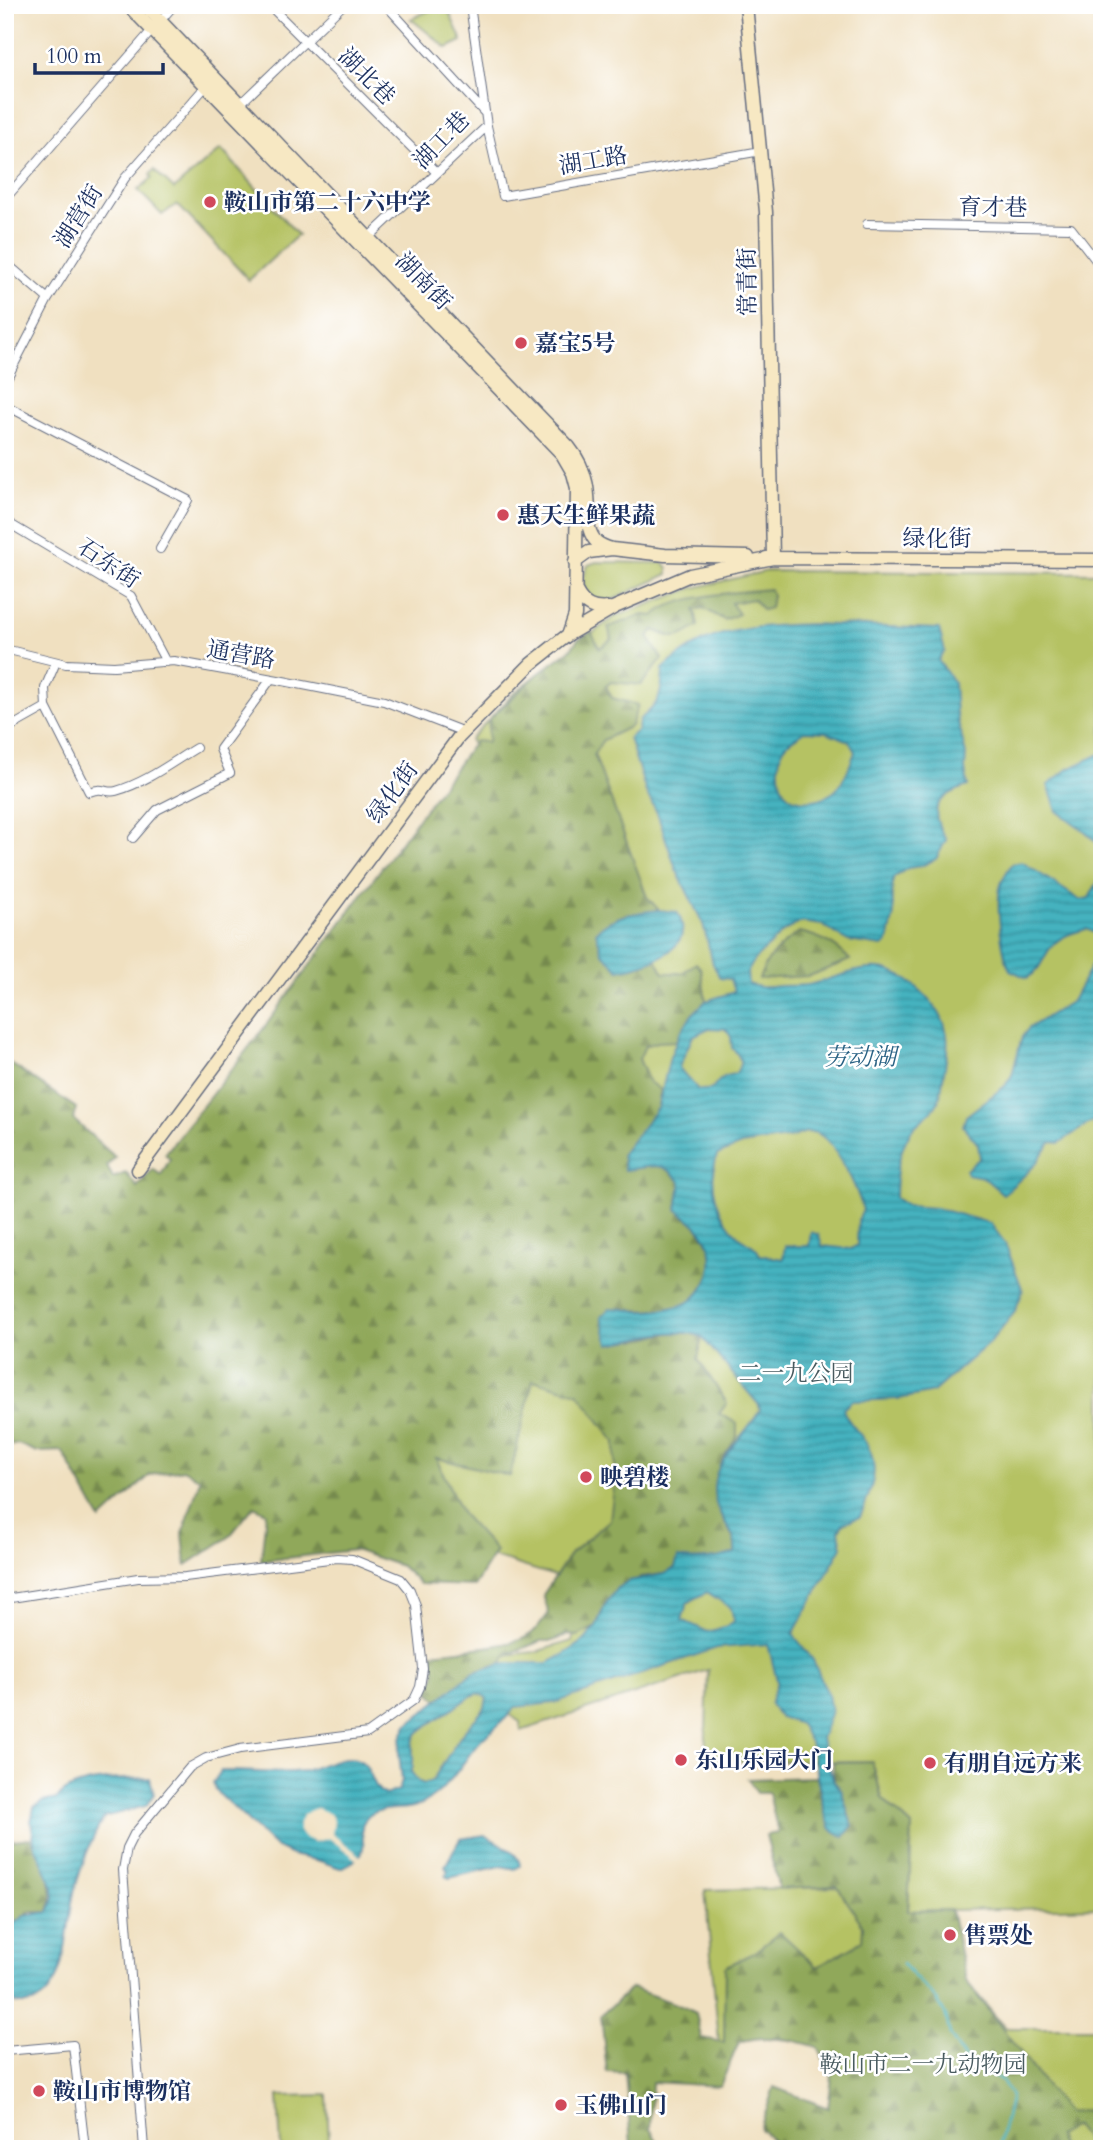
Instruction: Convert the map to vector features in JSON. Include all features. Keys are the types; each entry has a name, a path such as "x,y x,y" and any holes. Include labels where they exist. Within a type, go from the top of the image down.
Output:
{"main road":[{"name":"湖南街","path":"128,5 157,26 240,104 578,457 589,486 589,528 595,542 612,549"},
{"name":"湖南街","path":"145,5 157,26 206,86 562,454 573,473 577,488 575,615 569,634"},
{"name":"常青街","path":"746,5 766,212 773,558"},
{"name":"绿化街","path":"575,562 589,552 612,549 665,555 773,558 1102,560"},
{"path":"665,555 674,562 677,574 669,583"},
{"name":"绿化街","path":"138,1170 464,732 531,664 569,634 615,607 669,583 710,569 773,558"},
{"path":"576,591 582,602 589,607 615,607"}],"street":[{"path":"5,199 174,5"},
{"name":"湖北巷","path":"269,5 437,173"},
{"path":"240,104 342,5"},
{"path":"386,5 484,112"},
{"name":"湖工巷","path":"369,237 487,126 470,5"},
{"name":"湖营街","path":"5,382 48,299 125,178 206,86"},
{"name":"湖工路","path":"487,126 503,195 761,151"},
{"name":"育才巷","path":"867,223 1071,228 1098,263 1102,263"},
{"path":"5,262 48,299"},
{"path":"5,405 188,499 160,549"},
{"name":"石东街","path":"5,521 131,596 166,662"},
{"name":"通营路","path":"5,649 56,662 114,666 174,661 384,701 464,732"},
{"path":"56,662 45,688 46,707 89,792 100,788 112,792 135,785 196,748"},
{"path":"132,838 157,810 230,774 220,749 271,679"},
{"path":"5,730 46,707"},
{"path":"5,1598 138,1578 185,1577 337,1558 352,1559 401,1579 410,1590 416,1605 422,1670 420,1687 414,1700 368,1733 240,1749 206,1758 190,1767 177,1780 127,1848 123,1870 144,2149"},
{"path":"5,2051 73,2045 85,2149"}],"green space":[{"path":"446,5 462,41 447,48 411,19"},
{"path":"221,149 298,235 249,280 177,204 162,215 138,190 152,178 150,175 154,170 174,189"},
{"path":"596,562 664,563 668,574 608,602 591,599 584,587 588,565"},
{"name":"二一九公园","path":"767,571 1102,573 1102,1907 908,1911 912,1826 882,1798 872,1761 705,1762 708,1670 521,1731 520,1722 510,1715 484,1657 535,1652 572,1641 577,1626 571,1581 413,1532 394,1396 574,969 470,739 515,692 614,617 693,588"},
{"path":"770,589 770,608 763,610 753,599 731,603 739,614 724,620 703,608 695,610 698,626 686,634 672,637 654,630 648,637 662,659 641,685 611,682 606,686 612,698 638,705 631,726 603,740 594,754 647,897 659,910 622,916 634,967 656,959 664,973 682,973 696,963 701,969 706,1001 692,1015 677,1041 645,1046 639,1059 649,1082 661,1090 658,1107 653,1117 622,1154 632,1169 660,1166 670,1171 681,1183 677,1210 694,1223 706,1239 712,1257 708,1278 694,1299 687,1304 672,1309 622,1308 635,1340 678,1332 702,1337 698,1359 727,1403 719,1414 737,1423 737,1437 723,1458 721,1515 736,1543 735,1553 722,1558 687,1560 664,1574 641,1577 605,1605 596,1627 578,1636 566,1635 553,1641 541,1641 508,1654 502,1663 472,1673 439,1701 428,1691 435,1675 432,1653 494,1646 518,1640 533,1632 549,1613 543,1595 571,1553 610,1520 615,1479 615,1442 578,1393 533,1380 510,1476 436,1458 462,1514 496,1551 474,1586 420,1584 401,1566 354,1550 261,1561 266,1512 254,1506 229,1537 186,1565 183,1533 200,1479 183,1469 150,1475 101,1520 62,1451 37,1452 18,1444 5,1447 5,1060 76,1108 73,1119 115,1157 107,1166 113,1178 126,1173 137,1187 153,1169 161,1175 170,1159 165,1154 260,1033 475,741 488,742 489,719 537,675 571,649 578,639 591,632 600,648 612,639 608,627 643,615 654,616 676,603 725,593"},
{"path":"799,932 827,942 850,960 809,976 759,979 775,952"},
{"path":"478,1693 487,1698 486,1708 462,1734 432,1781 424,1784 419,1782 411,1772 416,1735"},
{"name":"鞍山市二一九动物园","path":"872,1761 882,1798 912,1826 908,1911 951,1910 966,1981 1067,2113 1102,2108 1102,2149 1093,2149 1075,2126 1057,2136 1063,2149 782,2149 760,2129 774,2087 828,2108 832,2077 818,2047 769,2038 739,2042 720,2086 652,2082 650,2129 662,2149 635,2149 631,2145 625,2073 607,2072 601,2015 632,1988 696,2013 701,2038 724,2042 725,1967 753,1953 780,1932 817,1967 862,1941 863,1926 837,1886 779,1889 766,1835 778,1833 769,1793 757,1793 748,1779 817,1777 827,1818 844,1837 852,1826 841,1789 834,1783 833,1762"},
{"path":"31,1838 50,1883 52,1892 49,1912 31,1912 5,1929 5,1841"},
{"name":"鞍山市二一九动物园","path":"841,1887 957,1949 966,1981 1005,2028 1102,2028 1102,2149 781,2149 787,2125 833,2124 838,2071 821,2043 746,2036 720,2053 705,1890"},
{"path":"327,2095 329,2149 281,2149 278,2096"}],"water":[{"name":"劳动湖","path":"811,624 939,629 945,651 938,660 954,683 956,714 966,754 968,786 948,795 938,806 937,820 946,840 936,859 908,868 893,878 894,914 888,942 883,946 848,941 822,925 801,922 784,931 755,959 747,973 748,984 764,987 804,985 858,971 883,970 910,982 934,1005 944,1024 948,1043 940,1095 937,1104 911,1131 903,1146 895,1198 907,1206 936,1208 990,1223 1005,1243 1023,1291 1014,1313 989,1343 933,1392 899,1399 852,1401 843,1409 872,1457 874,1467 871,1487 860,1517 843,1523 839,1531 842,1547 793,1634 813,1660 828,1695 831,1711 821,1739 834,1782 841,1789 852,1826 844,1837 831,1829 825,1814 810,1742 800,1724 780,1717 770,1704 777,1681 768,1644 717,1648 554,1703 515,1707 481,1740 446,1785 431,1798 409,1808 370,1815 362,1828 363,1848 353,1862 340,1868 292,1855 275,1847 216,1791 213,1783 221,1771 293,1772 349,1758 366,1766 380,1792 385,1795 399,1790 402,1780 399,1754 401,1738 407,1725 472,1673 502,1663 548,1663 584,1641 596,1627 605,1605 617,1588 629,1581 664,1574 675,1568 678,1558 707,1559 735,1553 732,1535 718,1509 714,1494 715,1480 726,1456 760,1410 759,1405 702,1337 681,1332 609,1344 601,1317 610,1308 648,1311 685,1304 698,1295 707,1281 712,1259 710,1249 702,1232 677,1210 681,1183 662,1167 624,1170 622,1154 658,1107 670,1057 680,1033 692,1015 706,1001 734,992 730,979 720,978 713,964 703,924 676,869 657,813 646,792 629,738 638,730 639,720 656,704 662,686 663,669 697,644 750,628","holes":["805,731 826,732 849,741 855,752 835,791 812,800 799,800 788,795 781,784 779,762 783,749","709,1028 726,1029 731,1037 732,1048 740,1060 736,1073 724,1077 712,1088 698,1090 679,1067 693,1036","806,1132 817,1133 832,1146 845,1167 863,1210 858,1221 857,1245 851,1249 822,1246 819,1235 811,1232 809,1246 785,1246 783,1259 760,1255 725,1219 714,1188 717,1155 741,1145 793,1137","707,1592 731,1608 734,1621 708,1632 682,1620 687,1603","478,1693 487,1698 485,1708 462,1734 432,1781 424,1784 411,1772 413,1744 416,1735 471,1696"]},
{"path":"1102,753 1102,848 1086,832 1057,811 1048,785 1066,770"},
{"path":"1022,862 1080,900 1089,898 1102,874 1102,1115 1059,1143 1052,1142 1038,1161 1003,1194 983,1177 967,1174 966,1170 980,1158 978,1144 963,1126 966,1116 1005,1086 1012,1075 1022,1037 1029,1028 1072,1001 1101,948 1097,935 1087,929 1082,930 1055,943 1038,968 1027,978 1010,970 1002,942 999,896 1002,881 1012,864"},
{"path":"659,910 677,912 682,925 681,936 676,945 655,959 619,970 602,952 596,932 617,918"},
{"path":"150,1778 154,1794 146,1806 104,1817 94,1835 77,1883 65,1949 52,1987 41,1999 26,2004 5,2000 5,1931 24,1916 49,1912 54,1898 53,1887 35,1846 31,1822 34,1807 57,1799 75,1786 87,1783"},
{"path":"485,1835 512,1852 520,1866 515,1869 501,1866 449,1878 446,1876 448,1872 445,1866 460,1839"}],"pier":[{"path":"317,1808 330,1814 334,1821 332,1834 361,1856 358,1860 329,1838 314,1842 303,1837 299,1831 302,1816"}],"waterway":[{"path":"902,1964 937,2000 946,2016 950,2035 964,2058 987,2074 1002,2080 1011,2096 1000,2149"}],"place":[{"name":"鞍山市第二十六中学","path":"210,202"},
{"name":"嘉宝5号","path":"521,343"},
{"name":"惠天生鲜果蔬","path":"503,515"},
{"name":"映碧楼","path":"586,1477"},
{"name":"东山乐园大门","path":"681,1760"},
{"name":"有朋自远方来","path":"930,1763"},
{"name":"售票处","path":"950,1935"},
{"name":"鞍山市博物馆","path":"39,2091"},
{"name":"玉佛山门","path":"561,2105"}]}
